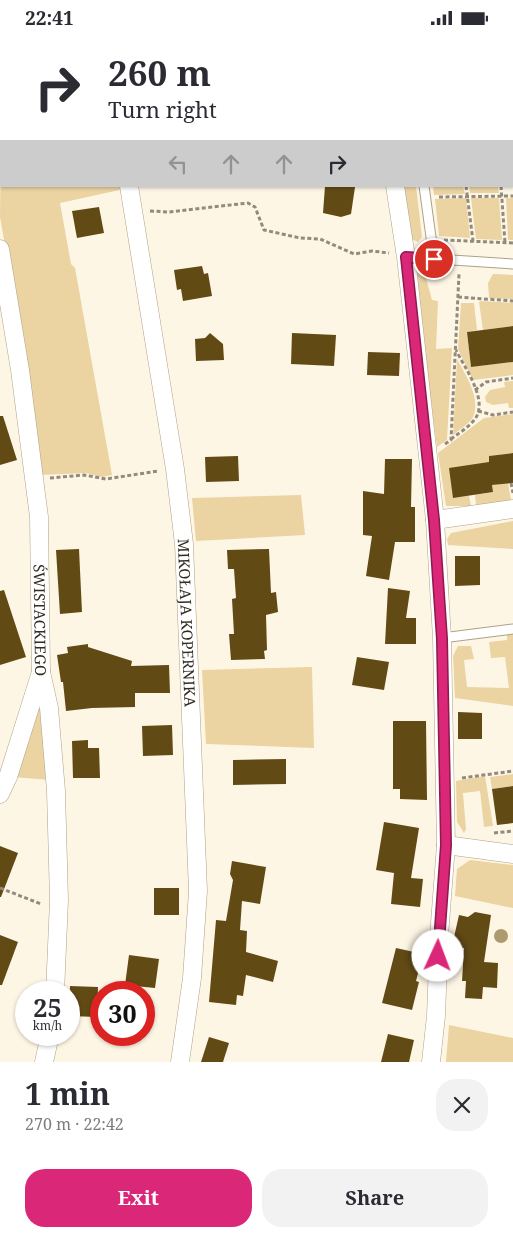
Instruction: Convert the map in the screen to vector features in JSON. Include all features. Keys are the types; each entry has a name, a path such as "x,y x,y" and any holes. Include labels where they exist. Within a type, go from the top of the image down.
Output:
{"street":[{"path":"395,187 406,257 434,520 442,639 446,845 438,936 436,1016 432,1062"},
{"name":"MIKOŁAJA KOPERNIKA","path":"129,191 175,469 184,544 198,891 192,978 180,1062"},
{"name":"ŚWISTACKIEGO","path":"1,259 35,481 40,563 41,672 49,707 56,791 59,911 56,981"},
{"path":"434,520 513,509"},
{"path":"0,794 8,777 41,672"},
{"path":"446,845 513,854"},
{"path":"44,1062 48,1046"}],"lane":[{"path":"424,187 434,259"},
{"path":"406,257 513,263"},
{"path":"442,639 513,629"}],"path":[{"path":"466,187 473,241"},
{"path":"501,187 505,243"},
{"path":"129,191 142,208 154,213 248,203 256,207 264,229 300,239 320,239 354,254 372,251 406,257"},
{"path":"426,197 513,196"},
{"path":"431,239 513,243"},
{"path":"450,440 460,260"},
{"path":"458,297 513,301"},
{"path":"444,445 473,422 478,411 475,389 455,349"},
{"path":"475,389 486,381 513,378"},
{"path":"478,411 493,415 513,412"},
{"path":"35,481 84,475 106,479 175,469"},
{"path":"511,483 513,494"},
{"path":"454,779 513,771"},
{"path":"0,888 59,911"}],"shaded area":[{"path":"0,187 123,187 124,189 60,203 71,264 75,268 112,475 102,477 86,473 39,475 31,395 0,217"},
{"path":"402,187 416,187 422,237 418,242 411,239"},
{"path":"433,187 463,187 465,194 434,195"},
{"path":"469,187 498,187 499,193 470,193"},
{"path":"466,198 470,238 439,236 435,199"},
{"path":"471,198 499,198 502,240 476,239"},
{"path":"506,198 513,198 513,240 508,240"},
{"path":"423,267 432,300 438,301 436,349 452,348 447,440 437,447 415,277"},
{"path":"493,274 513,275 513,299 489,298 488,283"},
{"path":"479,302 513,303 513,326 483,330"},
{"path":"461,303 474,303 477,330 467,332 471,367 513,362 513,375 473,380 458,349"},
{"path":"457,359 472,388 475,412 472,419 453,435"},
{"path":"513,381 513,408 509,408 508,403 493,405 486,402 485,397 490,390 505,387 504,382"},
{"path":"513,414 513,453 489,456 489,462 453,497 469,496 471,506 446,506 438,453 484,418"},
{"path":"508,483 511,500 476,505 475,495 493,492 492,485"},
{"path":"301,495 305,535 196,541 192,498"},
{"path":"513,521 513,549 448,545 447,539 451,533"},
{"path":"513,633 513,706 455,698 453,656 458,646 471,646 474,659 464,660 467,687 509,688 505,657 491,658 489,642 507,640 507,634"},
{"path":"312,667 314,748 206,744 202,670"},
{"path":"41,705 50,780 13,777 38,706"},
{"path":"513,774 513,786 492,789 490,777"},
{"path":"485,776 493,826 484,827 480,791 463,793 466,829 464,833 457,822 456,781"},
{"path":"470,860 513,865 513,908 455,896 457,869"},
{"path":"449,1025 513,1038 513,1062 446,1062"}],"building":[{"path":"325,187 355,187 351,214 341,217 323,213"},
{"path":"99,207 104,233 77,238 72,211"},
{"path":"202,266 204,274 208,273 212,296 183,301 181,289 177,290 174,270"},
{"path":"513,326 513,362 471,367 467,332"},
{"path":"210,333 223,344 224,360 196,361 195,339 205,338"},
{"path":"292,333 336,335 334,366 291,364"},
{"path":"368,352 400,353 399,376 367,375"},
{"path":"0,416 3,416 17,460 0,465"},
{"path":"513,453 513,483 492,485 493,492 453,498 449,468 489,462 489,456"},
{"path":"238,456 239,481 206,482 205,457"},
{"path":"385,459 412,459 411,507 415,507 415,542 395,542 389,580 366,576 372,536 363,535 363,491 384,494"},
{"path":"79,549 82,612 60,614 56,550"},
{"path":"269,549 271,593 276,592 278,612 266,615 267,650 264,651 265,659 231,660 229,634 234,634 232,599 236,598 234,569 228,569 227,550"},
{"path":"455,556 480,556 480,585 455,586"},
{"path":"388,588 410,591 406,618 416,618 416,644 385,644"},
{"path":"4,590 26,657 0,665 0,591"},
{"path":"88,644 88,647 132,661 131,666 169,665 170,693 135,693 135,707 66,711 63,682 61,682 57,655 68,653 67,647"},
{"path":"357,657 389,662 384,690 352,685"},
{"path":"458,712 482,713 482,739 458,739"},
{"path":"393,721 426,721 427,800 400,799 400,789 393,789"},
{"path":"172,725 173,755 143,756 142,726"},
{"path":"88,740 88,748 99,748 100,778 73,778 72,741"},
{"path":"286,759 286,784 233,785 233,760"},
{"path":"513,786 513,823 497,825 492,789"},
{"path":"384,822 419,828 411,878 423,879 420,907 391,904 394,873 376,870"},
{"path":"0,846 18,853 1,897 0,897"},
{"path":"232,861 266,867 260,904 242,901 240,930 247,931 246,952 278,961 273,982 246,975 243,996 237,995 236,1005 209,1002 216,920 226,921 233,880 230,874"},
{"path":"154,888 179,888 179,915 154,915"},
{"path":"475,912 491,915 484,962 498,963 497,988 483,987 482,999 465,998 466,981 462,981 464,948 452,946 459,915 468,917"},
{"path":"0,935 18,942 2,985 0,985"},
{"path":"396,948 423,954 416,981 419,982 412,1010 382,1003"},
{"path":"129,955 159,959 155,988 155,981 126,981"},
{"path":"80,986 90,987 90,1017 80,1016"},
{"path":"388,1034 414,1040 409,1062 381,1062"},
{"path":"209,1037 229,1043 223,1062 201,1062"}],"route":[{"path":"434,259 406,257 434,520 442,639 446,845 438,956"}]}
